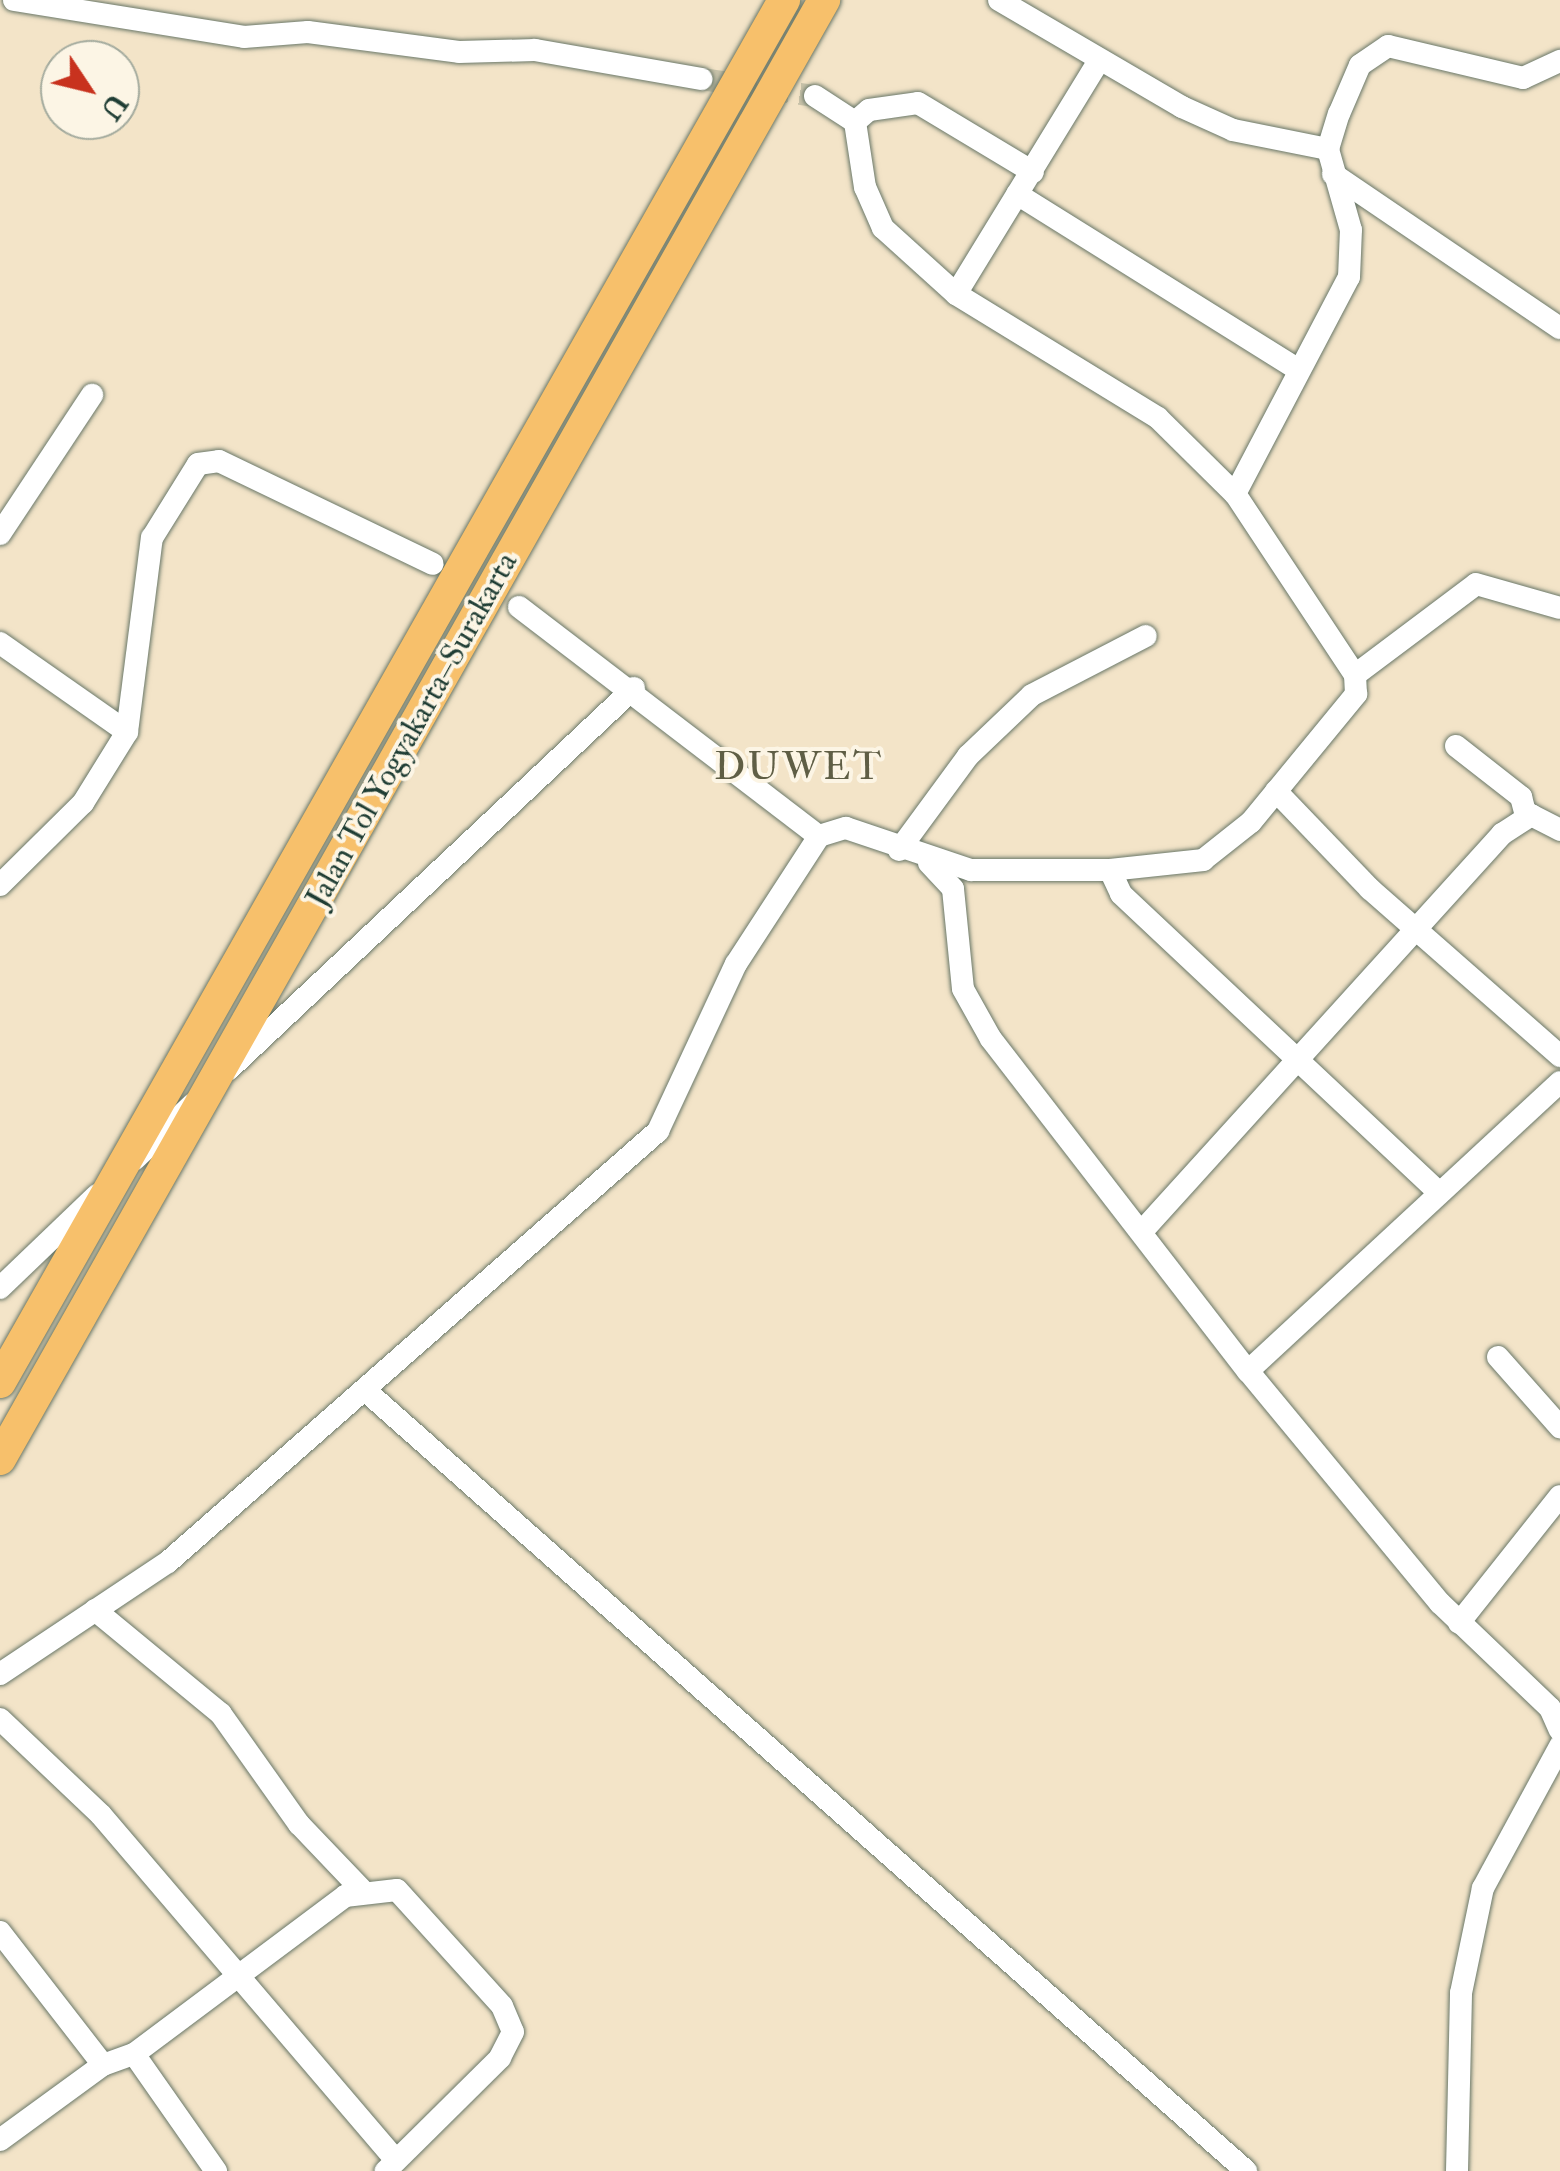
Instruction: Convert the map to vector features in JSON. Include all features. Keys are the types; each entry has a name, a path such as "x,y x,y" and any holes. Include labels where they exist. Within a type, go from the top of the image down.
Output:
{"highway":[{"name":"Jalan Tol Yogyakarta–Surakarta","path":"0,1382 784,0"},
{"name":"Jalan Tol Yogyakarta–Surakarta","path":"0,1459 824,0"}],"street":[{"path":"14,0 244,37 308,32 458,52 535,50 702,79"},
{"path":"999,0 1098,62 1233,130 1328,149"},
{"path":"1235,494 1299,370 1336,312 1353,261 1328,149 1360,65 1376,50 1400,46 1523,78 1560,61"},
{"path":"956,294 1098,62"},
{"path":"0,1674 168,1562 666,1122 736,964 819,836 846,828 926,861 971,870 1110,870 1203,860 1226,849 1352,703 1355,675 1248,525 1235,494 1158,418 956,294 883,228 864,187 855,122 815,96"},
{"path":"855,122 869,110 918,103 1032,172"},
{"path":"1333,174 1560,328"},
{"path":"1017,194 1299,370"},
{"path":"0,534 92,395"},
{"path":"0,885 83,803 127,732 152,538 198,464 219,462 433,564"},
{"path":"1355,675 1476,584 1560,608"},
{"path":"519,607 634,688 819,836"},
{"path":"899,850 968,756 1032,694 1146,636"},
{"path":"0,643 127,732"},
{"path":"0,1288 634,688"},
{"path":"1456,746 1521,798 1526,816"},
{"path":"1276,791 1416,926 1560,1056"},
{"path":"1526,816 1560,830"},
{"path":"1145,1228 1293,1055 1526,816"},
{"path":"926,861 953,889 956,953 976,1013 1145,1228 1248,1372 1459,1622 1560,1730"},
{"path":"953,889 971,870"},
{"path":"1110,870 1121,894 1438,1192"},
{"path":"1248,1372 1560,1082"},
{"path":"1498,1358 1555,1415"},
{"path":"366,1391 1246,2171"},
{"path":"1459,1622 1560,1496"},
{"path":"0,1720 91,1803 390,2165 500,2058 513,2032 412,1898 362,1890 300,1824 221,1714 94,1610"},
{"path":"1458,2171 1461,1993 1484,1888 1560,1746"},
{"path":"0,2140 103,2065 134,2054 362,1890"},
{"path":"0,1932 103,2065"},
{"path":"134,2054 216,2171"}],"tunnel":[{"path":"702,79 815,96"}],"district":[{"name":"DUWET","path":"799,768"}]}
